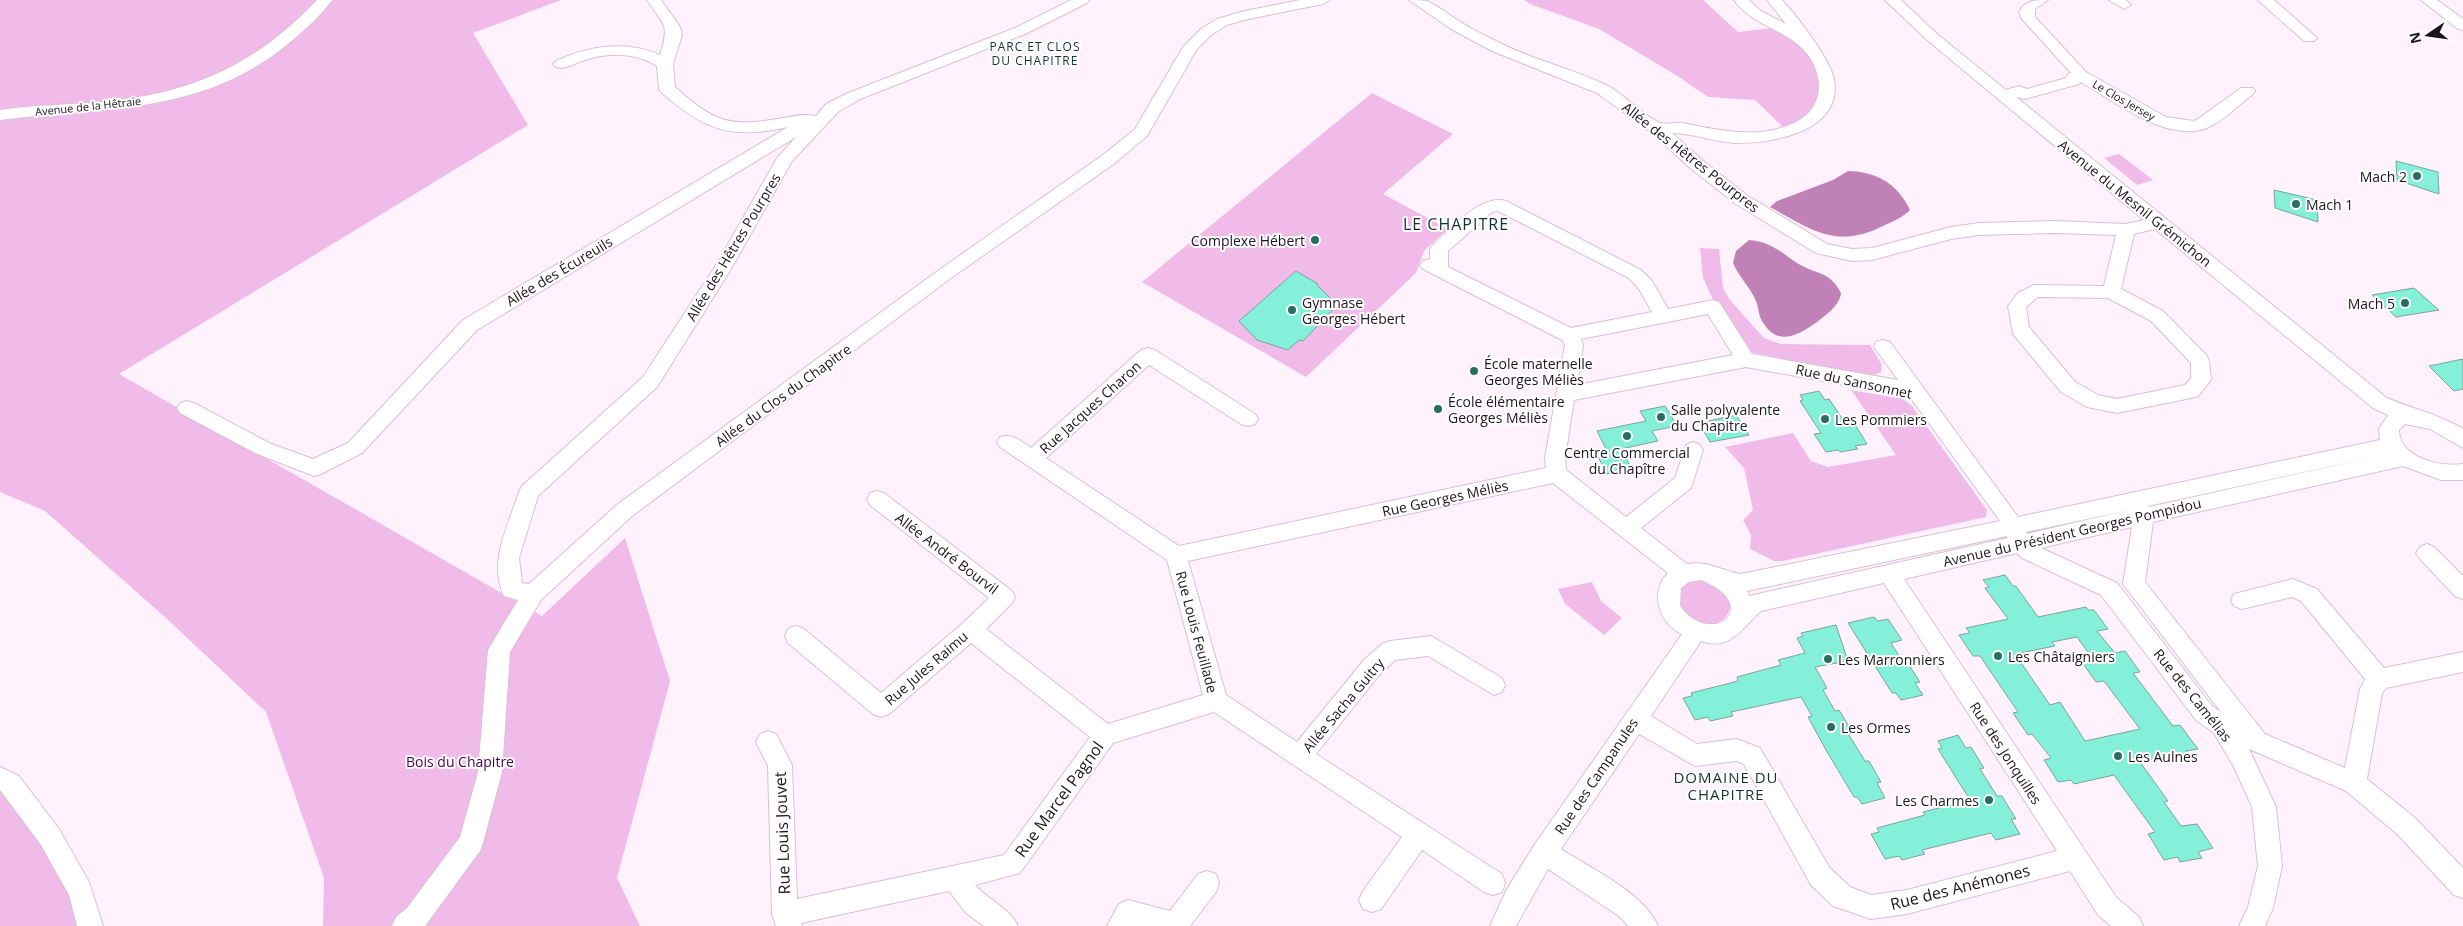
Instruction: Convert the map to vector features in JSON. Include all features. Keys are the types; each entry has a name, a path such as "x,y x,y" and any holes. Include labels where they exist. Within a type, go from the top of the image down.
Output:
{"street":[{"name":"Avenue de la Hêtraie","path":"0,115 116,105 192,90 242,70 270,52 307,20 325,0"},
{"path":"654,0 673,27 674,35 666,64 667,89 709,122 727,129 777,125 826,112"},
{"name":"Allée des Hêtres Pourpres","path":"533,594 512,590 508,558 529,492 650,382 725,265 785,158 826,112 854,96 1020,31 1082,0"},
{"name":"Allée du Clos du Chapitre","path":"405,926 416,917 471,843 490,772 499,650 533,594 625,510 880,324 945,274 1109,159 1141,132 1191,47 1206,32 1222,22 1245,15 1323,0"},
{"name":"Allée des Hêtres Pourpres","path":"1416,0 1456,26 1498,48 1603,90 1657,128 1696,164 1742,200 1822,249 1852,255 1872,254 1951,233 1979,229 2055,226 2126,230 2159,222"},
{"path":"1741,0 1775,26 1805,40"},
{"path":"1657,128 1679,128 1721,137 1764,136 1801,127 1821,112 1828,90 1822,66 1787,14 1774,0"},
{"name":"Avenue du Mesnil Grémichon","path":"1892,0 1932,37 2011,94 2159,222 2380,404 2392,423"},
{"name":"Le Clos Jersey","path":"2041,0 2029,6 2026,12 2028,18 2077,76 2162,122 2194,126 2204,123 2247,91"},
{"path":"2265,0 2309,38"},
{"path":"2428,0 2463,26"},
{"path":"561,64 584,55 627,51 653,55 666,64"},
{"name":"Le Clos Jersey","path":"2011,94 2025,94 2074,80 2077,76"},
{"name":"Allée des Écureuils","path":"187,408 262,448 314,468 355,448 470,325 826,112"},
{"path":"1664,318 1646,285 1635,274 1500,204 1487,206 1439,250 1433,267 1569,335 1664,318 1713,307 1746,360"},
{"path":"2111,292 2126,230"},
{"path":"2034,291 2111,292 2157,316 2200,361 2201,380 2191,391 2117,406 2094,402 2068,387 2020,329 2017,306 2034,291"},
{"path":"1569,335 1574,345 1568,394 1555,458 1556,474 1683,573"},
{"path":"1883,347 1916,391"},
{"name":"Rue Jacques Charon","path":"1032,459 1148,354 1248,419"},
{"name":"Rue du Sansonnet","path":"1568,394 1746,360 1916,391 2006,515 2017,536"},
{"name":"Avenue du Mesnil Grémichon","path":"2380,404 2411,416 2437,422 2462,433"},
{"path":"2411,416 2399,418 2392,423 2388,430 2399,452 2426,469 2441,474 2460,476"},
{"name":"Rue Louis Feuillade","path":"1007,442 1176,555 1216,701 1493,882"},
{"path":"1626,528 1684,482 1693,450"},
{"name":"Avenue du Président Georges Pompidou","path":"1726,581 1741,583 2017,536 2399,452"},
{"name":"Rue Georges Méliès","path":"1176,555 1556,474"},
{"name":"Allée André Bourvil","path":"877,499 1004,597 971,630"},
{"path":"2109,589 2134,584 2138,509"},
{"name":"Avenue du Président Georges Pompidou","path":"1743,613 1755,603 1889,573 2017,536"},
{"name":"Rue des Camélias","path":"2017,536 2029,552 2109,589 2204,713 2222,726 2242,759 2264,807 2270,866 2260,908 2252,926"},
{"path":"2427,553 2463,590"},
{"path":"1702,571 1726,581 1736,590 1742,601 1743,613 1739,622 1732,630 1721,634 1694,631 1677,618 1668,601 1668,589 1674,580 1683,573 1702,571"},
{"name":"Rue des Jonquilles","path":"1889,573 2107,906 2130,926"},
{"name":"Rue des Camélias","path":"2134,584 2257,740"},
{"path":"2242,600 2293,588 2308,596 2379,679"},
{"name":"Rue Jules Raimu","path":"796,636 881,707 971,630 1105,735"},
{"name":"Rue des Campanules","path":"1503,926 1516,898 1544,852 1692,638 1694,631"},
{"name":"Allée Sacha Guitry","path":"1301,755 1372,667 1390,651 1431,646 1494,685"},
{"path":"2354,783 2371,689 2379,679 2463,662"},
{"name":"Rue Marcel Pagnol","path":"787,920 1012,865 1105,735 1216,701"},
{"name":"Rue des Anémones","path":"1635,719 1696,755 1737,750 1752,756 1820,876 1842,897 1871,907 1907,902 2075,858"},
{"path":"2222,726 2354,783 2406,826 2463,886"},
{"name":"Rue Louis Jouvet","path":"768,742 780,765 787,920"},
{"path":"0,778 11,784 50,837 80,891 90,926"},
{"path":"1372,900 1419,834"},
{"path":"1544,852 1628,908 1645,926"},
{"path":"954,878 975,904 1005,926"},
{"path":"1120,926 1128,913 1175,925 1207,883"}],"green space":[{"name":"Bois du Chapitre","path":"0,0 561,0 473,33 528,125 119,374 542,616 625,538 670,681 617,878 640,926 323,926 324,878 266,712 167,619 45,511 0,492"},
{"path":"1524,0 1703,0 1738,32 1772,28 1805,47 1820,75 1821,96 1814,110 1784,128 1755,100 1708,97 1679,77 1599,29 1530,4"},
{"name":"Complexe Hébert","path":"1372,93 1453,134 1383,194 1448,229 1424,251 1416,273 1306,377 1142,282"},
{"path":"2119,154 2153,180 2137,185 2104,158"},
{"path":"1700,248 1719,249 1723,288 1729,299 1764,338 1781,344 1870,345 1882,365 1881,373 1870,375 1749,352 1738,339 1742,337 1715,304 1703,278"},
{"path":"1851,390 1903,399 1912,406 1987,510 1986,517 1783,561 1774,561 1750,549 1751,535 1743,520 1753,510 1744,468 1725,447 1793,433 1811,461 1828,467 1896,455"},
{"path":"1699,580 1718,586 1728,596 1730,607 1726,617 1717,623 1704,625 1691,619 1678,604 1681,587 1689,581"},
{"path":"1592,582 1601,601 1622,618 1604,635 1565,604 1558,589"},
{"path":"0,778 11,784 90,926 0,926"}],"shaded area":[{"path":"1848,171 1868,174 1885,181 1899,193 1910,210 1898,219 1868,232 1853,236 1839,236 1825,234 1812,229 1770,207 1777,201 1833,180"},
{"path":"1749,240 1763,242 1804,267 1832,280 1841,293 1838,302 1821,319 1803,331 1795,335 1781,337 1775,334 1762,321 1755,299 1733,263 1736,251"}],"building":[{"name":"Mach 2","path":"2396,161 2438,172 2439,194 2397,180"},
{"name":"Mach 1","path":"2274,190 2317,200 2318,222 2275,208"},
{"name":"Gymnase Georges Hébert","path":"1296,271 1318,284 1337,305 1303,341 1299,340 1288,350 1257,340 1239,321"},
{"name":"Mach 5","path":"2414,288 2439,310 2396,317 2372,295"},
{"path":"2463,359 2463,389 2454,391 2429,366"},
{"name":"Les Pommiers","path":"1819,391 1825,400 1829,399 1848,427 1856,426 1867,444 1855,446 1858,449 1826,452 1814,434 1821,433 1800,401 1803,400 1800,395"},
{"name":"Centre Commercial du Chapître","path":"1665,406 1677,426 1652,431 1658,441 1621,449 1632,469 1607,474 1596,453 1607,451 1597,431 1646,421 1640,411"},
{"path":"1736,415 1749,435 1710,442 1699,423"},
{"path":"2005,575 2013,586 2016,586 2038,617 2086,607 2088,610 2094,610 2108,629 2097,631 2115,653 2125,651 2140,672 2133,673 2173,726 2180,725 2198,749 2186,751 2189,756 2167,760 2164,757 2140,762 2168,801 2164,802 2181,826 2197,824 2213,848 2198,852 2202,858 2180,862 2178,857 2164,860 2148,834 2155,832 2114,775 2074,784 2071,780 2058,782 2044,760 2051,758 2032,734 2028,735 2013,713 2018,712 1980,656 1973,656 1959,635 1970,633 1966,628 2008,619 1985,588 1989,587 1983,580","holes":["2077,637 2092,658 2081,661 2096,682 2104,681 2140,729 2085,741 2060,702 2050,705 2015,654 2055,646 2052,642"]},
{"path":"1874,617 1878,621 1888,619 1902,640 1891,643 1903,662 1907,662 1920,682 1915,683 1923,695 1901,700 1896,693 1892,693 1848,623"},
{"name":"Les Ormes","path":"1836,625 1848,661 1815,667 1827,688 1823,690 1835,711 1839,710 1853,733 1849,735 1865,761 1869,761 1881,782 1877,783 1885,798 1862,804 1857,797 1854,797 1826,750 1808,717 1812,716 1801,697 1731,712 1733,716 1710,721 1708,717 1695,720 1683,698 1692,696 1691,693 1738,681 1737,677 1781,665 1778,660 1805,653 1797,638 1803,636 1801,633"},
{"name":"Les Charmes","path":"1958,735 1966,748 1971,747 1984,768 1980,769 1997,796 2002,796 2016,819 2011,819 2020,834 1996,840 1991,833 1922,850 1925,854 1902,860 1899,856 1885,859 1871,834 1879,832 1877,828 1925,815 1923,812 1970,800 1938,749 1942,748 1938,741"}],"place":[{"name":"Mach 2","path":"2417,176"},
{"name":"Mach 1","path":"2296,204"},
{"name":"Complexe Hébert","path":"1315,240"},
{"name":"Mach 5","path":"2405,303"},
{"name":"Gymnase Georges Hébert","path":"1292,310"},
{"name":"École maternelle Georges Méliès","path":"1474,371"},
{"name":"École élémentaire Georges Méliès","path":"1438,409"},
{"name":"Salle polyvalente du Chapitre","path":"1661,417"},
{"name":"Les Pommiers","path":"1825,419"},
{"name":"Centre Commercial du Chapître","path":"1627,436"},
{"name":"Les Châtaigniers","path":"1998,656"},
{"name":"Les Marronniers","path":"1828,659"},
{"name":"Les Ormes","path":"1831,727"},
{"name":"Les Aulnes","path":"2118,756"},
{"name":"Les Charmes","path":"1989,800"}],"district":[{"name":"PARC ET CLOS DU CHAPITRE","path":"1035,53"},
{"name":"LE CHAPITRE","path":"1456,224"},
{"name":"DOMAINE DU CHAPITRE","path":"1726,786"}]}
